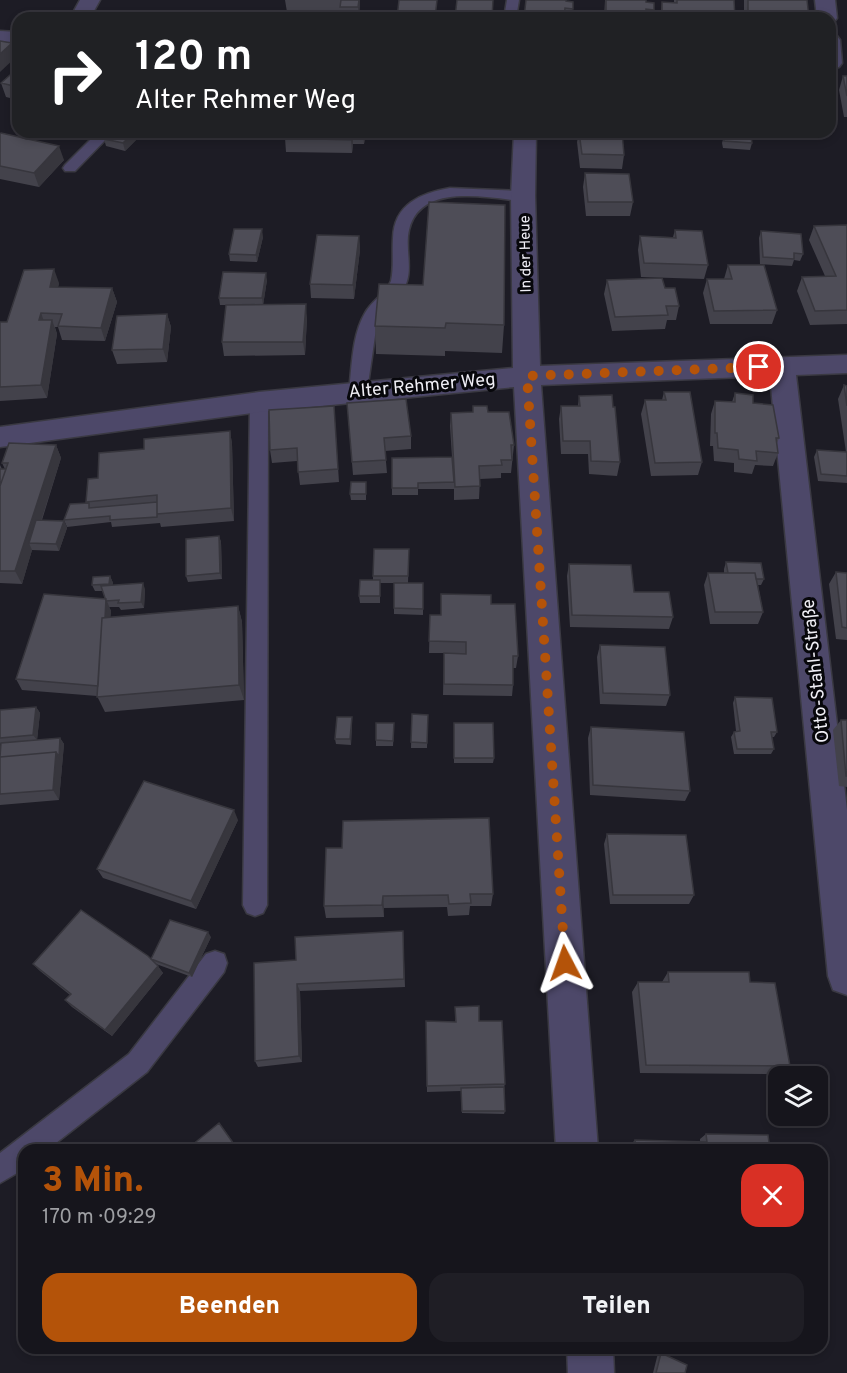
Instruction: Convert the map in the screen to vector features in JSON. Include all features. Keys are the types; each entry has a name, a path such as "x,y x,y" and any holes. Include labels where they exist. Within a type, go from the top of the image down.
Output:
{"street":[{"name":"In der Heue","path":"525,138 527,376 577,1144"},
{"name":"Alter Rehmer Weg","path":"0,437 259,402 527,376 847,364"},
{"name":"Otto-Stahl-Straße","path":"782,366 845,925 847,976"},
{"path":"590,1354 591,1373"}],"lane":[{"path":"70,168 100,138"},
{"path":"358,391 372,313 397,287 400,275 401,229 410,208 424,197 440,193 524,196"},
{"path":"255,905 259,402"},
{"path":"34,1144 138,1063 215,963"},
{"path":"0,1170 18,1156"}],"building":[{"path":"341,0 359,0 358,7 340,7"},
{"path":"399,0 437,0 436,12 398,12"},
{"path":"457,0 493,0 492,12 456,12"},
{"path":"526,0 573,2 573,9 565,8 565,12 525,12"},
{"path":"606,0 646,0 646,2 654,3 654,10 646,9 646,12 606,12"},
{"path":"677,0 734,0 735,12 662,12 662,2 677,3"},
{"path":"748,0 807,0 808,12 748,12"},
{"path":"0,41 12,43 0,54"},
{"path":"12,73 12,86 1,83"},
{"path":"843,76 847,76 847,96"},
{"path":"0,134 59,146 34,173 0,166"},
{"path":"105,138 128,138 123,143"},
{"path":"285,138 351,138 351,140"},
{"path":"580,138 623,138 624,155 582,154"},
{"path":"724,138 751,138 752,143 724,141"},
{"path":"585,173 629,174 633,202 588,202"},
{"path":"429,202 505,205 504,325 446,323 445,328 375,326 379,284 423,285"},
{"path":"847,225 847,310 815,311 802,277 836,276 814,226"},
{"path":"234,229 262,229 256,255 229,254"},
{"path":"675,230 702,231 708,265 644,263 640,236 676,238"},
{"path":"761,231 801,234 803,254 794,253 794,259 763,257"},
{"path":"317,235 359,236 353,285 310,284"},
{"path":"728,265 764,265 777,310 714,311 707,279 732,279"},
{"path":"54,269 50,287 112,288 101,328 58,326 62,314 41,313 39,320 52,320 41,385 0,387 0,322 7,322 24,270"},
{"path":"223,272 266,273 262,298 219,298"},
{"path":"662,278 665,288 675,288 679,306 666,306 668,315 615,317 607,280"},
{"path":"306,304 303,342 222,342 226,305"},
{"path":"167,314 163,349 112,350 117,316"},
{"path":"844,385 847,386 847,406"},
{"path":"664,392 690,392 702,462 655,463 645,400 666,400"},
{"path":"735,393 753,395 753,403 773,405 779,438 776,438 778,453 756,451 757,461 739,459 738,450 718,448 717,433 715,433 715,401 735,402"},
{"path":"612,395 620,462 591,461 590,441 563,441 561,406 580,406 579,396"},
{"path":"406,399 411,436 384,438 386,460 352,462 347,403"},
{"path":"334,406 338,469 298,472 297,448 270,450 269,410"},
{"path":"473,406 487,406 488,412 509,412 514,445 511,445 512,460 501,460 502,465 479,466 480,486 455,487 451,413 473,412"},
{"path":"230,431 231,508 157,514 157,495 86,502 88,479 98,478 99,453 144,449 144,439"},
{"path":"9,443 56,445 15,571 0,571 0,486 8,463 2,463"},
{"path":"817,450 847,452 847,476 821,474"},
{"path":"452,457 454,482 418,483 418,488 392,488 392,458"},
{"path":"0,469 6,469 0,486"},
{"path":"351,482 366,482 366,494 350,494"},
{"path":"157,502 157,517 110,520 110,516 64,520 70,504 89,503 89,508"},
{"path":"36,520 64,521 56,544 29,543"},
{"path":"219,536 220,573 186,576 186,539"},
{"path":"374,549 409,549 408,576 373,576"},
{"path":"726,562 761,563 764,579 756,579 755,573 728,573"},
{"path":"569,564 631,565 634,592 669,592 673,617 572,615"},
{"path":"836,572 847,573 847,628 842,627"},
{"path":"708,573 755,573 763,612 715,612"},
{"path":"110,576 109,584 92,585 93,577"},
{"path":"360,580 380,580 380,596 359,596"},
{"path":"143,583 141,602 106,601 101,586"},
{"path":"394,583 423,583 423,609 394,608"},
{"path":"44,594 106,599 105,618 102,618 98,686 16,679"},
{"path":"441,594 491,595 491,604 515,604 518,656 513,656 513,685 444,684 444,653 466,654 466,642 429,641 430,615 441,615"},
{"path":"238,606 239,685 97,697 102,618"},
{"path":"600,645 665,647 670,695 603,693"},
{"path":"735,697 772,698 777,732 771,732 774,749 737,749 734,732 740,731"},
{"path":"36,707 33,735 0,738 0,710"},
{"path":"412,714 428,715 427,743 411,742"},
{"path":"337,717 352,717 350,739 335,739"},
{"path":"841,720 847,720 847,776 846,776"},
{"path":"376,723 394,723 393,741 376,740"},
{"path":"454,723 493,723 494,758 454,758"},
{"path":"591,727 684,732 690,791 593,785"},
{"path":"60,738 59,757 56,752 0,757 1,743"},
{"path":"56,752 53,790 0,794 0,757"},
{"path":"144,781 234,810 191,901 97,869"},
{"path":"489,818 493,894 470,894 471,903 449,904 448,895 383,896 382,905 324,906 326,848 342,848 343,821"},
{"path":"607,834 686,835 694,895 613,895"},
{"path":"81,910 148,956 158,966 105,1030 65,1000 71,994 33,964"},
{"path":"170,920 208,932 189,973 151,959"},
{"path":"403,931 404,979 297,984 299,1056 255,1061 254,963 296,960 295,937"},
{"path":"668,972 749,972 750,982 775,983 790,1066 646,1065 638,982 669,982"},
{"path":"479,1006 479,1021 502,1021 505,1084 427,1086 426,1021 456,1022 455,1007"},
{"path":"504,1087 505,1111 462,1111 461,1088"},
{"path":"219,1123 234,1144 193,1144"},
{"path":"706,1134 768,1135 769,1144 635,1144 635,1140 707,1142"},
{"path":"661,1354 687,1365 685,1373 656,1373"}],"route":[{"path":"565,963 527,376 759,367"}]}
